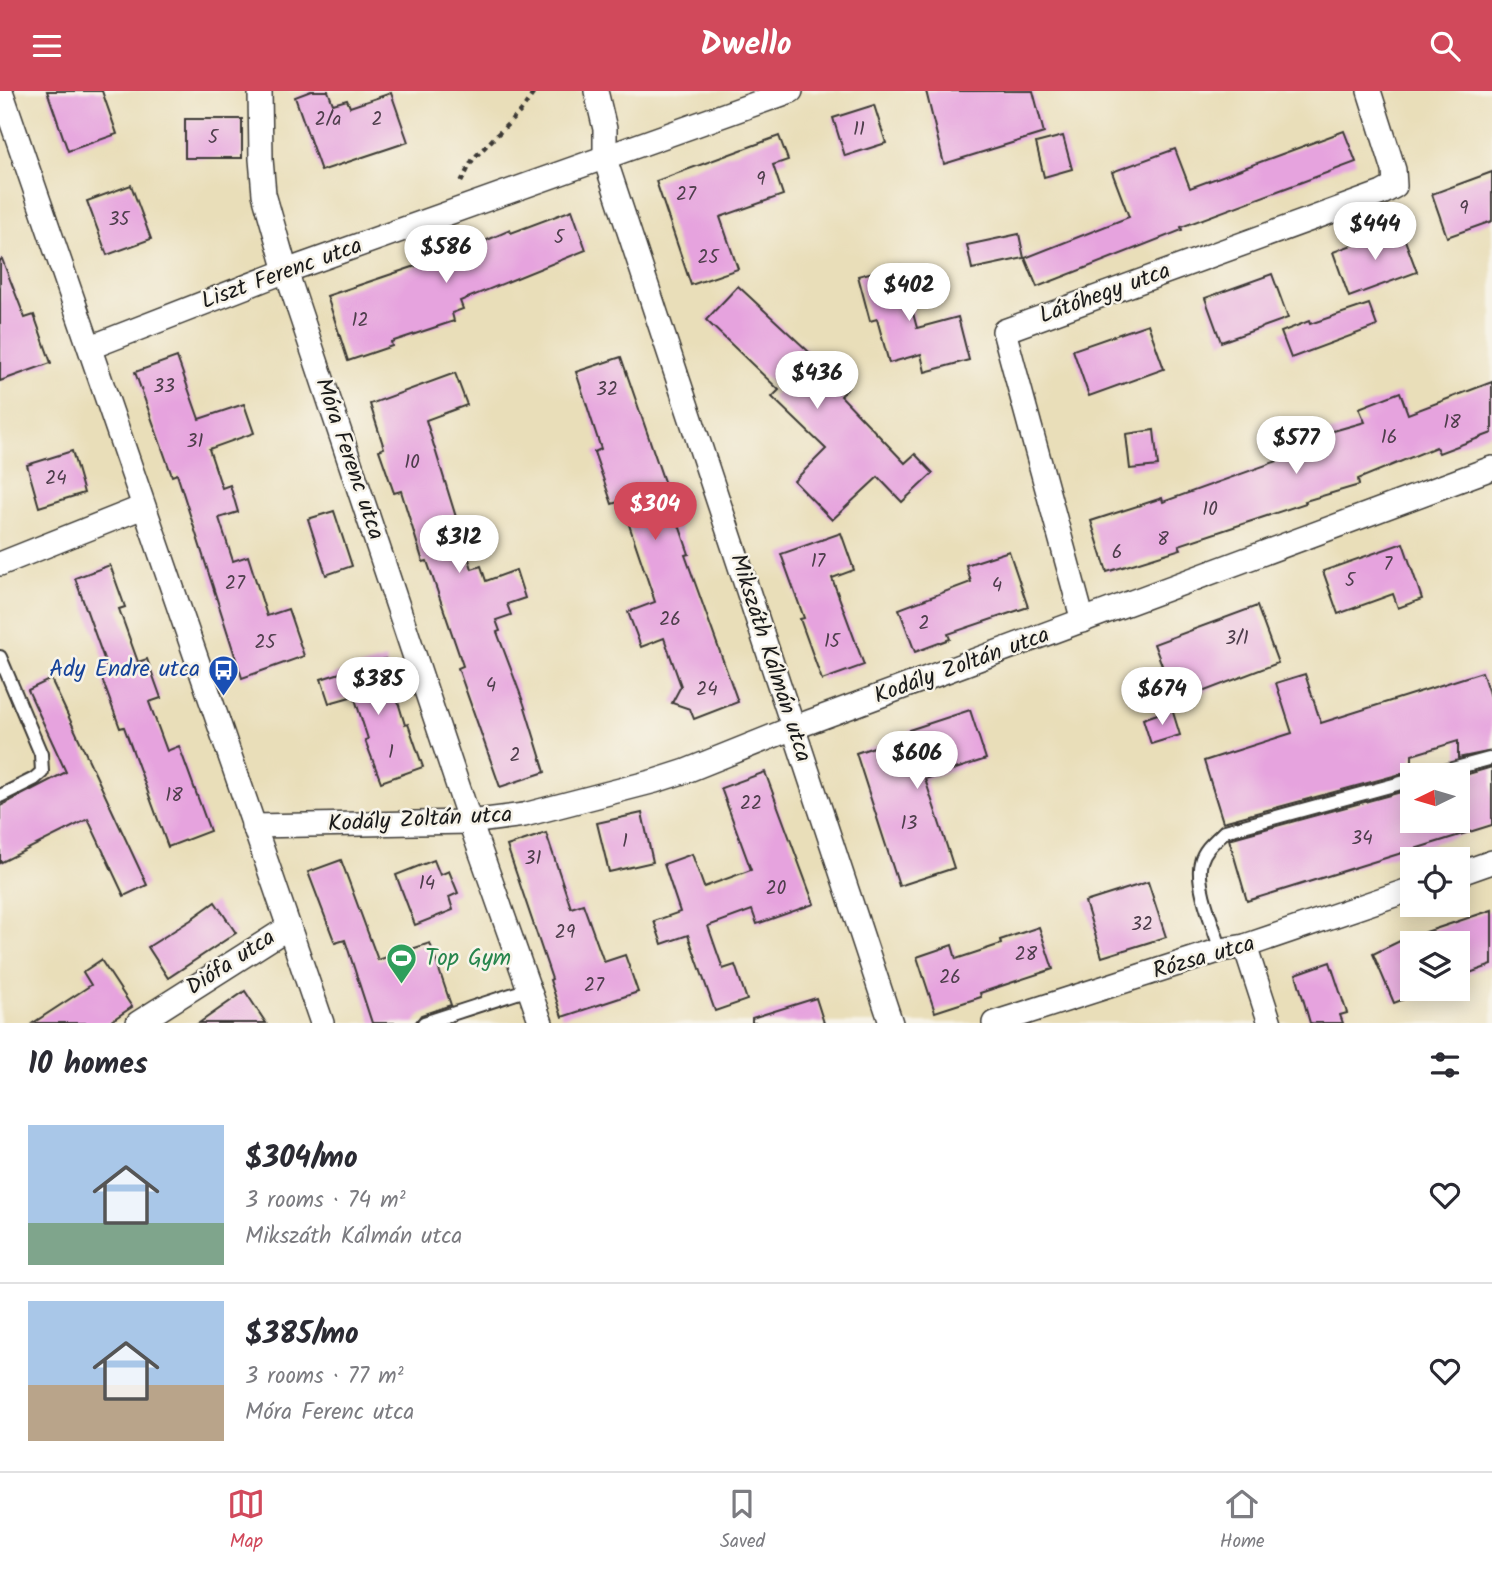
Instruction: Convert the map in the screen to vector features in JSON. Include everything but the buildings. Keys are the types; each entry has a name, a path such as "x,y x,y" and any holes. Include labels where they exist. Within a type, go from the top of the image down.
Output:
{"street":[{"path":"1,91 322,1023"},
{"name":"Móra Ferenc utca","path":"260,91 264,194 286,271 470,822 541,1023"},
{"name":"Mikszáth Kálmán utca","path":"596,91 605,129 605,159 891,1023"},
{"name":"Liszt Ferenc utca","path":"91,347 286,271 791,91"},
{"name":"Látóhegy utca","path":"1083,621 1004,331 1382,193 1395,185 1394,170 1369,91"},
{"name":"Kodály Zoltán utca","path":"253,826 470,822 524,815 655,781 1492,468"},
{"path":"0,564 143,507"},
{"path":"1470,870 1492,862"},
{"name":"Rózsa utca","path":"994,1023 1221,950 1245,946 1400,894"},
{"name":"Diófa utca","path":"138,1023 289,927"},
{"path":"1245,946 1270,1023"}],"lane":[{"path":"0,657 41,754 42,772 34,779 0,796"},
{"path":"1470,764 1489,759"},
{"path":"1221,950 1200,881 1200,863 1209,847 1225,831 1400,783"},
{"path":"424,1023 529,989"}],"path":[{"path":"445,214 472,159 521,111 535,91"}],"place":[{"name":"Ady Endre utca","path":"223,697"},
{"name":"Top Gym","path":"402,986"}]}
